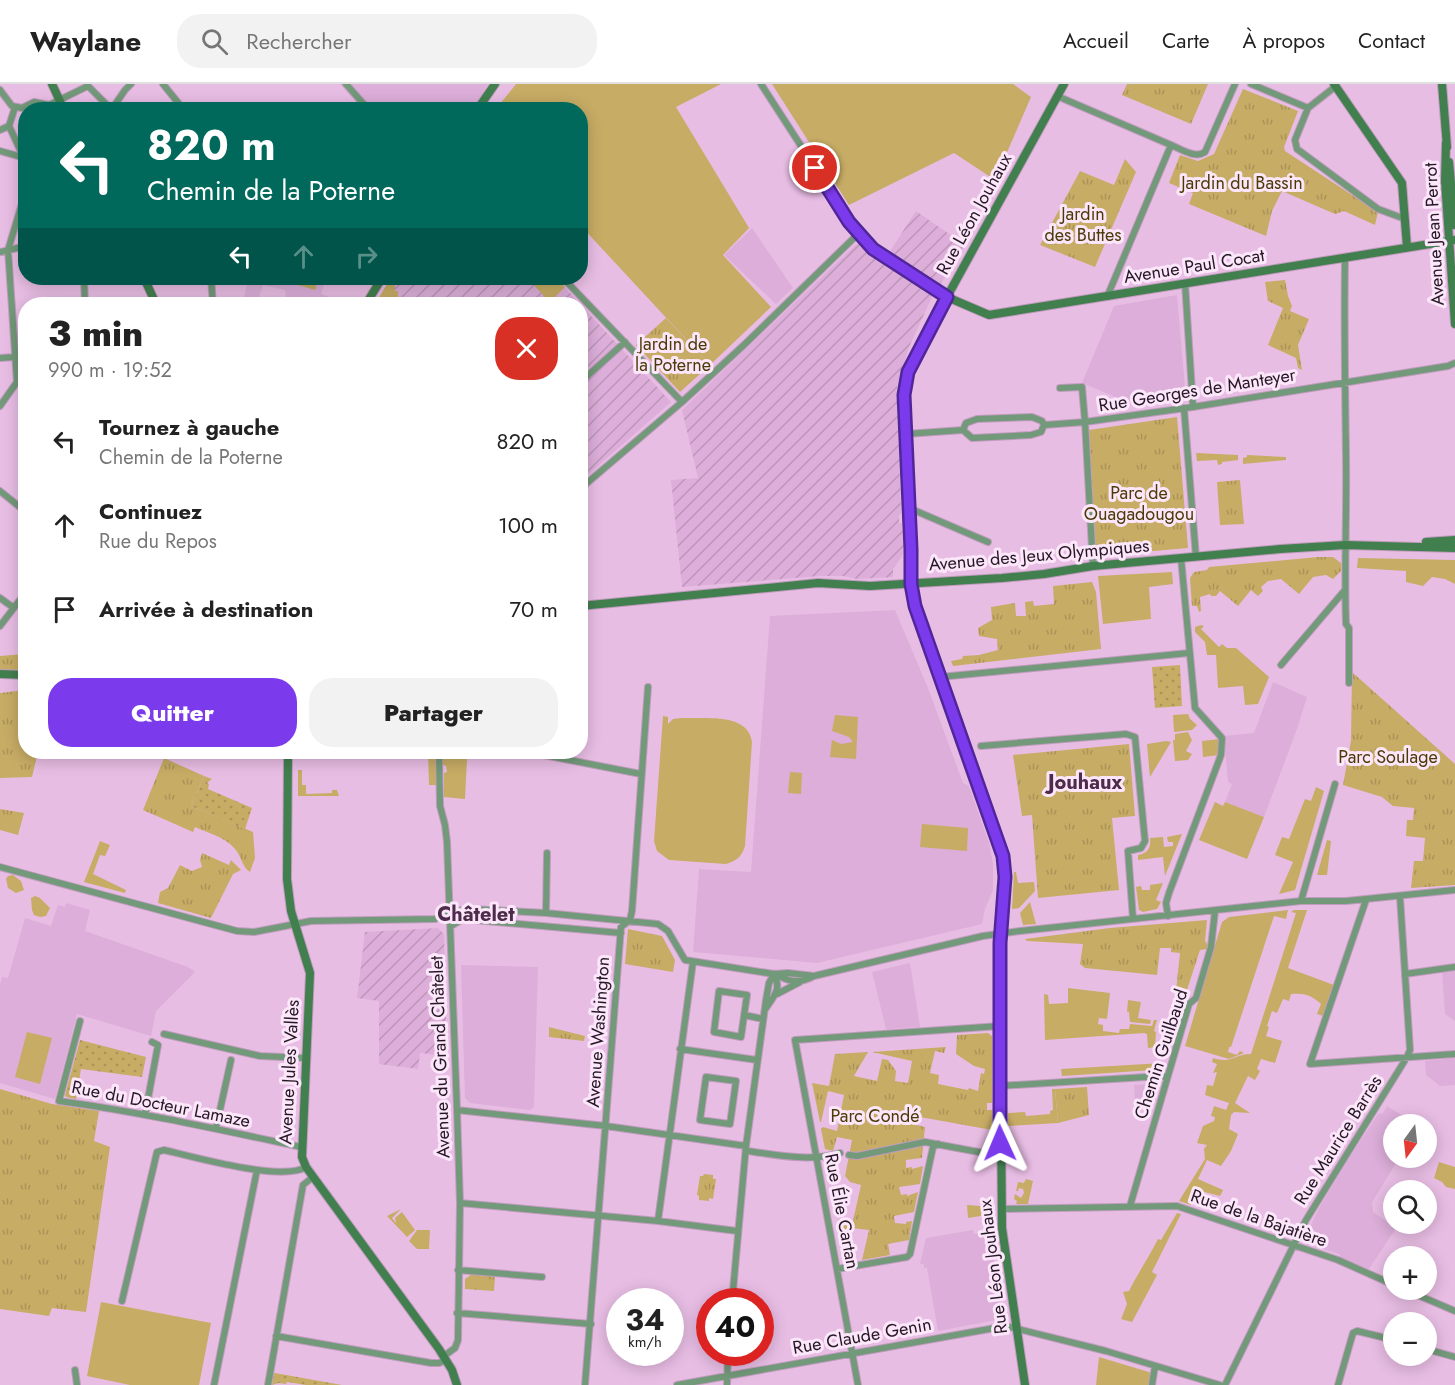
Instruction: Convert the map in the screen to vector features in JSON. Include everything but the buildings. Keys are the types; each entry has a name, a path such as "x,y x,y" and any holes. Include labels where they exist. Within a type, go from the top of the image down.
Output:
{"street":[{"path":"52,84 59,100"},
{"path":"117,102 131,84"},
{"path":"163,84 178,102"},
{"path":"346,84 362,102"},
{"path":"761,84 858,234 873,249 947,297"},
{"name":"Rue Léon Jouhaux","path":"1025,1385 1007,1273 1001,1209 999,1086 1001,933 1005,884 1003,856 915,606 911,584 904,395 908,372 1064,84"},
{"path":"1057,96 1195,155 1200,155 1205,152 1235,84"},
{"path":"1251,84 1308,108"},
{"name":"Avenue Jean Perrot","path":"1442,84 1446,144 1445,181 1452,241 1455,324"},
{"path":"56,102 87,85 105,102"},
{"path":"482,102 493,85"},
{"path":"1405,219 1378,209 1297,149 1295,140 1308,108 1335,85 1402,183 1404,202 1407,247"},
{"path":"0,90 9,102 18,107"},
{"path":"15,106 9,126 18,142"},
{"path":"0,130 9,126"},
{"name":"Avenue Jean Perrot","path":"1446,144 1452,181 1455,225"},
{"path":"1107,297 1171,145"},
{"path":"0,152 18,156"},
{"path":"1391,214 1404,202"},
{"path":"0,406 17,382 8,250 18,216"},
{"path":"588,482 682,402 779,312 858,234"},
{"name":"Avenue Paul Cocat","path":"947,297 989,315 1452,241"},
{"path":"0,252 18,248"},
{"path":"1345,258 1343,343 1345,590 1346,624 1349,628 1349,683"},
{"path":"1185,283 1193,407"},
{"path":"569,285 581,297"},
{"path":"588,304 682,402"},
{"path":"588,375 625,342"},
{"path":"0,358 15,357"},
{"name":"Rue Georges de Manteyer","path":"1094,566 1085,422 1193,407 1455,363"},
{"path":"1044,425 1085,422 1082,387 1060,388"},
{"path":"1184,408 1196,557"},
{"path":"963,430 966,423 977,419 1032,417 1042,421 1044,425"},
{"path":"963,430 972,438 1027,436 1041,432 1044,425"},
{"path":"906,434 963,430"},
{"path":"0,491 18,506"},
{"path":"910,511 916,511 988,542"},
{"name":"Avenue des Jeux Olympiques","path":"588,605 818,583 870,586 911,584 1044,574 1094,566 1181,558 1455,540"},
{"name":"Avenue des Jeux Olympiques","path":"1394,545 1455,548"},
{"path":"1168,916 1166,903 1169,893 1220,760 1222,738 1195,708 1181,558"},
{"path":"1281,665 1345,590"},
{"path":"0,598 14,608"},
{"path":"0,626 18,602"},
{"path":"940,677 1189,653"},
{"path":"0,674 18,675"},
{"path":"630,920 648,687"},
{"path":"981,746 1126,734 1135,737 1145,841 1141,848 1128,851 1133,919"},
{"name":"Avenue Jules Vallès","path":"288,759 287,879 291,911 310,973 301,1147 302,1169 313,1177 378,1263 445,1358 457,1385"},
{"name":"Avenue du Grand Châtelet","path":"439,759 440,806 447,842 451,914 460,1203 458,1340 455,1348 445,1358"},
{"path":"564,759 641,774"},
{"path":"1301,901 1335,784"},
{"path":"546,913 547,853"},
{"path":"0,867 237,931 254,932 312,921 435,919 470,909 546,913 658,924 664,927 685,960 774,974 814,976"},
{"path":"765,1009 777,994 814,976 1001,933 1301,901 1366,900 1455,890"},
{"name":"Rue Maurice Barrès","path":"1225,1385 1306,1220 1410,1050 1400,897"},
{"path":"1366,900 1310,1064 1455,1054"},
{"name":"Chemin Guilbaud","path":"1130,1206 1167,1077 1190,1004 1196,998 1211,947 1215,910"},
{"path":"451,926 463,919 621,933"},
{"name":"Avenue Washington","path":"585,1385 621,927 630,920"},
{"path":"658,1221 693,962"},
{"path":"1405,974 1455,967"},
{"path":"774,974 785,980 801,982"},
{"path":"774,974 778,981 777,994"},
{"path":"733,1288 737,1231 757,1060 769,983 774,974"},
{"path":"719,992 747,995 744,1016 741,1037 714,1032 719,992"},
{"path":"744,1016 763,1018"},
{"name":"Rue du Docteur Lamaze","path":"80,1021 59,1101 216,1128 301,1147"},
{"name":"Rue Élie Cartan","path":"858,1385 795,1040 1000,1026"},
{"path":"164,1034 260,1056 305,1058"},
{"path":"145,1115 158,1045 152,1042"},
{"path":"680,1050 757,1060"},
{"path":"216,1128 231,1060"},
{"path":"706,1077 736,1081 730,1124 700,1120 706,1077"},
{"path":"999,1086 1167,1077"},
{"path":"457,1110 670,1135 805,1159 830,1157 840,1153"},
{"path":"849,1155 857,1156 925,1142 1000,1156"},
{"path":"837,1269 907,1257 910,1254 935,1144"},
{"path":"122,1301 157,1152 164,1150 257,1170 302,1169 304,1182 268,1385"},
{"path":"214,1385 257,1170"},
{"path":"304,1182 313,1177"},
{"path":"460,1203 658,1221 737,1231"},
{"name":"Rue de la Bajatière","path":"1001,1209 1177,1206 1338,1260 1383,1279"},
{"path":"458,1270 542,1277"},
{"path":"1429,1300 1455,1311"},
{"path":"458,1313 591,1324"},
{"name":"Rue Claude Genin","path":"677,1385 1006,1326 1220,1385"},
{"path":"1338,1385 1353,1333 1357,1331 1383,1337"},
{"path":"276,1336 431,1364 439,1363 445,1358"},
{"path":"1437,1352 1455,1357"},
{"path":"727,1366 727,1385"},
{"path":"1152,1385 1155,1366"},
{"path":"75,1370 77,1385"}],"shaded area":[{"path":"340,84 488,84 477,102 356,102"},
{"path":"916,211 965,245 932,297 909,347 897,387 901,513 899,523 902,523 904,551 893,569 893,577 857,579 843,576 820,576 682,587 671,480 698,478 682,410 853,247 859,243 883,262"},
{"path":"752,228 793,288 776,304 724,255"},
{"path":"247,285 263,285 259,297 244,297"},
{"path":"263,285 324,285 321,294 330,297 286,297 285,290"},
{"path":"386,285 562,285 574,297 379,297"},
{"path":"1177,295 1186,399 1139,407 1082,383 1114,306"},
{"path":"588,313 671,402 588,475"},
{"path":"895,610 928,688 963,783 969,786 989,843 993,864 993,890 982,924 817,963 693,952 699,869 751,872 770,616"},
{"path":"1273,682 1307,697 1264,817 1225,802 1232,784 1228,782 1224,736 1254,733"},
{"path":"66,903 90,910 85,931 188,967 195,972 156,1011 151,1036 77,1014 55,1099 0,1083 0,985 2,977 8,978 25,918 51,926 58,905 65,907"},
{"path":"438,928 444,934 447,1056 420,1053 418,1069 379,1064 379,1001 357,998 365,932"},
{"path":"910,963 920,1027 886,1029 872,972"},
{"path":"461,965 538,967 534,1107 530,1110 470,1103 465,1098"},
{"path":"1455,970 1455,1021 1445,1014 1442,971"},
{"path":"1455,1058 1455,1085 1440,1086 1426,1075 1425,1061"},
{"path":"1153,1084 1158,1090 1155,1101 1135,1100 1134,1085"},
{"path":"1387,1106 1400,1114 1383,1114 1383,1168 1393,1168 1386,1180 1383,1180 1383,1184 1372,1202 1373,1212 1383,1219 1383,1234 1392,1234 1369,1269 1342,1258 1339,1254 1306,1244 1304,1239 1319,1208 1348,1160 1378,1114 1383,1113"},
{"path":"973,1230 974,1234 990,1232 1002,1319 938,1331 927,1268 924,1268 924,1264 920,1264 926,1238"}],"green space":[{"path":"516,84 721,84 676,107 749,228 723,255 771,307 710,365 588,234 588,102 501,102"},
{"path":"772,84 1013,84 1031,97 995,180 954,153 849,205"},
{"path":"1127,84 1208,84 1191,124 1122,95"},
{"name":"Jardin du Bassin","path":"1243,89 1298,111 1284,147 1285,151 1378,212 1375,225 1344,211 1335,214 1282,191 1272,211 1266,236 1189,204 1193,193 1169,183 1180,155 1198,161 1214,154"},
{"name":"Jardin des Buttes","path":"1125,159 1136,172 1095,267 1040,245 1080,171 1114,185"},
{"path":"1285,280 1292,306 1290,311 1309,319 1298,345 1302,370 1298,368 1296,358 1268,345 1283,308 1268,301 1265,282"},
{"path":"298,285 317,285 315,290"},
{"path":"387,285 395,285 398,297 379,297"},
{"path":"534,285 563,285 565,287 555,297 544,296"},
{"name":"Jardin de la Poterne","path":"666,318 710,365 680,392 636,345"},
{"name":"Parc de Ouagadougou","path":"1177,417 1188,548 1096,556 1089,430"},
{"path":"1196,453 1238,455 1238,460 1222,462 1218,465 1217,460 1197,461"},
{"path":"1247,455 1286,457 1286,460 1243,464 1243,458"},
{"path":"1240,480 1244,524 1220,525 1217,482"},
{"path":"1333,557 1341,563 1341,571 1333,579 1326,575 1313,577 1299,594 1281,579 1268,581 1261,587 1263,591 1258,596 1251,590 1238,606 1220,591 1216,596 1210,594 1200,597 1201,611 1199,612 1197,606 1192,606 1190,578 1194,572 1207,570 1209,567"},
{"path":"1358,558 1455,560 1455,584 1445,579 1432,577 1423,586 1406,582 1406,571 1357,568"},
{"path":"1172,572 1173,584 1149,587 1151,619 1103,624 1098,576"},
{"path":"1092,582 1096,592 1101,649 953,666 951,661 962,659 963,656 998,650 997,639 979,636 978,628 992,620 991,607 1015,603 1016,616 1026,616 1025,602 1033,601 1034,606 1054,604 1053,586"},
{"path":"1204,626 1201,629 1219,647 1222,644 1227,648 1236,648 1269,677 1258,704 1245,705 1243,686 1218,688 1216,655 1207,655 1205,642 1195,632 1195,627"},
{"path":"18,655 18,670 0,670 0,656"},
{"path":"1180,665 1182,706 1155,708 1152,667"},
{"name":"Parc Soulage","path":"1352,672 1455,764 1455,885 1411,888 1414,861 1423,861 1425,838 1406,836 1407,820 1413,820 1414,808 1393,806 1382,797 1343,785 1351,741"},
{"path":"18,691 18,759 36,759 32,777 0,778 0,693"},
{"path":"1188,714 1197,725 1192,730 1174,732 1173,715"},
{"path":"835,715 858,717 856,759 830,757 832,740 841,744 853,742 849,737 832,731"},
{"path":"663,716 668,717 668,724 673,719 681,718 724,719 734,721 749,732 752,742 745,846 736,860 726,864 669,860 657,851 654,841"},
{"path":"1188,732 1192,740 1186,751 1192,754 1188,760 1175,761 1173,740 1175,740 1175,734"},
{"path":"1220,739 1219,755 1203,757 1202,741"},
{"path":"1171,742 1150,777 1147,744"},
{"path":"1129,744 1135,816 1112,818 1119,890 1038,898 1032,815 1022,816 1013,755"},
{"path":"164,759 204,776 191,806 253,832 255,858 250,872 235,849 221,838 195,827 193,832 143,810"},
{"path":"428,759 437,759 437,785 429,785"},
{"path":"443,759 467,759 465,799 444,797 444,773 447,772 446,766 443,765"},
{"path":"298,770 302,770 302,785 306,785 306,794 332,793 332,790 337,790 339,796 298,796"},
{"path":"790,772 802,773 801,794 788,793"},
{"path":"204,776 212,779 207,783 209,784 208,789 252,808 245,829 191,806"},
{"path":"1316,787 1324,791 1295,890 1279,894 1293,862 1275,855 1282,837 1289,839 1305,799 1311,801"},
{"path":"1215,802 1223,806 1225,802 1264,817 1247,859 1199,840"},
{"path":"0,809 24,813 18,835 0,830"},
{"path":"922,824 968,828 967,851 920,847"},
{"path":"1182,834 1165,876 1163,857 1138,860 1138,855 1148,850 1150,838 1163,837 1164,847 1173,846 1173,842 1168,842 1167,837"},
{"path":"1327,840 1331,841 1327,875 1317,875"},
{"path":"100,841 110,845 105,856 100,855 93,874 126,890 125,893 84,882"},
{"path":"202,853 229,865 231,860 241,870 233,874 211,918 158,903 160,892 168,888 180,865 192,871 202,867 200,860"},
{"path":"1014,872 1016,872 1018,883 1034,882 1035,891 1019,908 1012,909"},
{"path":"13,875 21,881 24,890 16,893 8,888 6,879"},
{"path":"1163,883 1156,900 1161,902 1157,909 1143,912 1139,910 1136,887 1141,886 1142,890 1150,890 1150,885"},
{"path":"35,896 50,908 46,916 34,915 31,898"},
{"path":"1030,902 1036,924 1023,925 1020,913"},
{"path":"1288,910 1286,919 1274,916 1231,1047 1229,1047 1228,1052 1237,1055 1240,1051 1244,1053 1229,1059 1185,1046 1222,922 1229,917"},
{"path":"1307,910 1288,968 1334,985 1323,1016 1317,1014 1321,1004 1308,995 1300,994 1291,994 1289,1001 1283,999 1277,1013 1272,1011 1266,1036 1282,1041 1275,1063 1261,1059 1257,1069 1260,1071 1255,1080 1248,1076 1235,1103 1250,1113 1234,1112 1231,1115 1229,1129 1238,1134 1231,1151 1221,1166 1207,1160 1198,1179 1223,1190 1220,1196 1197,1190 1191,1205 1179,1201 1205,1159 1204,1149 1207,1145 1197,1143 1203,1126 1214,1121 1215,1117 1211,1116 1214,1106 1226,1110 1229,1103 1205,1095 1207,1085 1213,1086 1217,1072 1213,1073 1217,1064 1212,1062 1213,1058 1225,1060 1251,1054 1296,913 1291,912"},
{"path":"1207,920 1205,941 1208,945 1207,949 1200,950 1184,999 1175,1000 1180,953 1171,952 1171,948 1160,948 1157,975 1085,968 1080,964 1083,944 1027,941 1025,939 1110,928"},
{"path":"628,929 662,936 675,960 673,972 625,964"},
{"path":"1068,988 1110,993 1107,1019 1099,1018 1098,1024 1103,1025 1103,1031 1119,1033 1120,1029 1129,1029 1130,1024 1152,1026 1154,1020 1157,1020 1154,1031 1156,1032 1155,1047 1148,1048 1147,1034 1144,1033 1045,1040 1044,994 1048,995 1049,1004 1068,1003"},
{"path":"1128,1000 1141,1002 1138,1018 1151,1020 1150,1024 1130,1022 1129,1012 1127,1012"},
{"path":"549,1027 585,1036 584,1041 549,1037"},
{"path":"27,1032 52,1038 40,1084 15,1077"},
{"name":"Parc Condé","path":"988,1033 992,1036 992,1103 987,1103 987,1110 992,1110 992,1130 909,1115 908,1123 925,1127 922,1158 906,1160 906,1168 923,1166 920,1184 899,1187 901,1195 907,1194 907,1196 918,1192 914,1212 894,1216 895,1223 906,1224 912,1221 909,1240 888,1244 890,1255 862,1260 869,1230 851,1228 845,1256 838,1219 853,1221 861,1185 850,1182 845,1176 852,1140 837,1137 833,1151 825,1149 821,1129 823,1127 837,1131 844,1095 828,1091 820,1122 812,1083 829,1086 835,1054 868,1052 854,1076 877,1081 882,1059 888,1060 896,1071 895,1081 908,1083 912,1061 872,1052 946,1047 944,1053 935,1051 930,1073 939,1075 938,1084 978,1091 981,1073 984,1074 985,1069 974,1066 956,1054 957,1035"},
{"path":"80,1040 146,1057 142,1077 81,1069 76,1099 66,1097"},
{"path":"1163,1063 1161,1068 1154,1070 1062,1076 1061,1069"},
{"path":"1087,1087 1089,1115 1058,1123 1055,1089"},
{"path":"0,1089 52,1104 99,1111 94,1141 110,1147 86,1312 52,1308 49,1316 0,1309"},
{"path":"1052,1089 1055,1089 1058,1123 1008,1126 1008,1113 1025,1112 1026,1116 1050,1114 1053,1110"},
{"path":"1439,1162 1455,1167 1455,1189 1446,1187 1434,1178"},
{"path":"713,1175 713,1179 716,1179 713,1199 709,1198 709,1201 699,1200 697,1195 700,1176"},
{"path":"1026,1179 1033,1181 1028,1204 1016,1204 1015,1194 1021,1198 1024,1193 1023,1189 1019,1188 1016,1191 1018,1182 1024,1183"},
{"path":"967,1205 993,1207 993,1214 968,1218"},
{"path":"401,1209 392,1218 396,1223 395,1218 402,1212 415,1230 407,1237 387,1216"},
{"path":"1177,1213 1181,1214 1152,1272 1157,1275 1132,1322 1121,1319 1127,1304 1123,1292 1129,1291 1158,1239 1161,1240"},
{"path":"417,1230 430,1230 429,1249 417,1249 409,1241"},
{"path":"472,1274 495,1276 494,1291 465,1289 465,1279"},
{"path":"101,1302 211,1323 199,1385 130,1385 87,1376"},
{"path":"1099,1357 1152,1373 1149,1385 1096,1385"},
{"path":"274,1373 342,1385 306,1385 287,1382 272,1385"}],"district":[{"name":"Jouhaux","path":"1085,782"},
{"name":"Châtelet","path":"476,914"}],"route":[{"path":"815,168 849,222 873,249 947,297 908,372 904,395 911,584 915,606 1003,856 1005,877 1000,943 1000,1143"}]}
